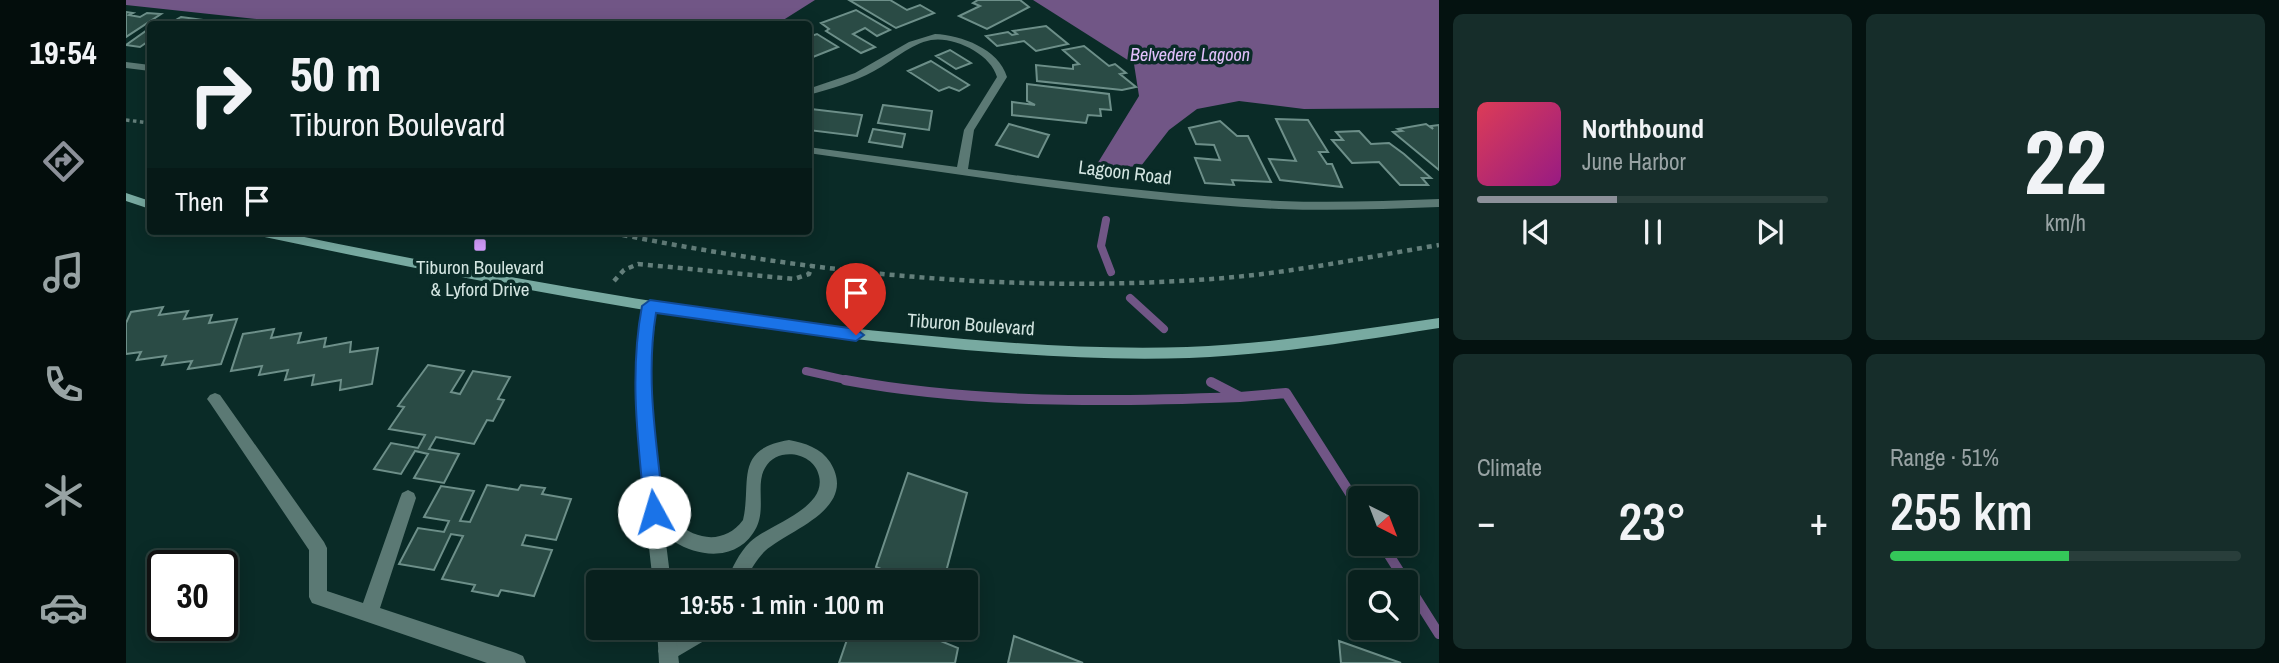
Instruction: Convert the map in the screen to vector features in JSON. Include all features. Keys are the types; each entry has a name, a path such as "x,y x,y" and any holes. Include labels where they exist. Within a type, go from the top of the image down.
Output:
{"main road":[{"path":"126,197 147,204"},
{"name":"Tiburon Boulevard","path":"277,235 650,306 856,335 1023,348 1154,353 1277,346 1439,323"}],"street":[{"path":"812,91 863,73 917,39 941,37 966,43 997,65 1002,77 969,130 962,170"},
{"path":"126,65 147,68"},
{"name":"Lagoon Road","path":"812,151 1241,203 1352,206 1439,203"},
{"path":"650,306 643,344 642,391 661,570"},
{"path":"215,398 318,548 318,597 516,663"},
{"path":"654,512 687,541 700,546 724,544 736,538 751,522 752,480 767,454 782,448 797,448 820,460 828,470 829,484 825,497 806,516 761,544 741,570"},
{"path":"368,615 408,498"},
{"path":"669,657 691,640"}],"path":[{"path":"126,120 147,123"},
{"path":"622,235 697,251 812,265 990,283 1112,285 1227,278 1439,245"},
{"path":"602,298 620,274 638,264 794,279 806,277 812,265"}],"water":[{"path":"126,0 815,0 782,21 276,21 126,5"},
{"name":"Belvedere Lagoon","path":"1033,0 1439,0 1439,108 1304,109 1239,101 1197,109 1169,130 1141,166 1094,169 1139,96 1134,64"}],"building":[{"path":"849,0 890,0 907,10 920,5 934,13 896,28"},
{"path":"978,0 1020,0 1029,7 987,29 959,16 980,6 973,3"},
{"path":"856,10 890,30 877,36 865,28 853,34 875,47 861,53 826,31 829,29 821,23"},
{"path":"126,12 140,17 147,13 161,14 147,21 126,37"},
{"path":"181,17 204,20 202,21 174,21"},
{"path":"1046,26 1068,44 1036,51 1024,41 997,46 986,36 1008,32 1012,35 1017,34 1013,31"},
{"path":"147,30 147,42 140,47 126,45"},
{"path":"817,34 838,47 812,57 812,36"},
{"path":"1084,46 1109,66 1115,64 1126,73 1120,74 1136,87 1122,90 1037,81 1036,65 1073,69 1073,65 1079,64 1063,50"},
{"path":"950,50 971,63 956,69 936,56"},
{"path":"931,61 969,85 959,91 949,87 939,91 908,71"},
{"path":"1027,84 1109,94 1111,110 1100,109 1101,116 1088,115 1086,123 1012,115 1012,102 1035,105 1027,101"},
{"path":"883,105 932,111 929,130 878,123"},
{"path":"812,109 862,115 857,136 812,130"},
{"path":"1276,119 1308,120 1328,152 1319,152 1327,164 1332,164 1342,187 1280,180 1269,159 1296,161"},
{"path":"1220,121 1237,136 1248,136 1271,182 1232,180 1234,185 1205,183 1195,158 1220,160 1214,145 1196,144 1189,128"},
{"path":"1009,124 1049,135 1038,157 996,145"},
{"path":"1426,124 1433,129 1431,126 1439,125 1439,170 1393,132"},
{"path":"873,129 905,134 902,147 869,142"},
{"path":"1359,131 1371,144 1389,143 1404,154 1431,178 1422,178 1428,185 1400,185 1379,162 1352,163 1332,140 1343,140 1336,132"},
{"path":"163,307 159,315 188,311 184,319 212,315 209,323 237,319 221,364 188,369 192,361 162,365 166,356 137,360 141,352 126,354 126,323 131,312"},
{"path":"274,329 271,338 301,333 298,343 326,338 324,347 351,342 350,352 378,348 372,384 340,390 341,380 312,385 314,375 285,380 288,370 259,375 262,366 231,371 243,334"},
{"path":"428,365 464,371 451,392 460,394 473,371 510,377 498,399 504,400 493,421 487,420 474,444 436,437 429,449 459,454 444,483 414,478 428,454 415,451 401,474 374,469 391,443 418,448 425,435 389,429 404,407 398,406"},
{"path":"908,473 967,493 946,570 884,570 876,567"},
{"path":"487,485 518,490 521,485 545,488 542,494 571,499 556,540 526,535 522,545 552,550 534,596 501,590 498,596 472,591 475,585 442,579 463,536 451,534 434,570 399,564 418,528 444,532 449,521 424,517 441,486 474,491 460,521 470,522"},
{"path":"1014,636 1083,663 1008,663"},
{"path":"847,640 938,640 958,648 955,663 839,663"},
{"path":"1339,641 1401,663 1341,663"}],"waterway":[{"path":"1106,220 1101,246 1111,272"},
{"path":"1130,298 1164,329"},
{"path":"806,371 849,381"},
{"path":"845,380 849,381"},
{"path":"849,381 894,388 992,397 1092,400 1240,397"},
{"path":"849,381 855,382"},
{"path":"1211,382 1240,397"},
{"path":"1240,397 1286,393 1348,490"},
{"path":"1390,556 1439,634"}],"place":[{"name":"Tiburon Boulevard & Lyford Drive","path":"480,245"}],"route":[{"path":"654,512 642,391 643,344 650,306 856,335"}]}
